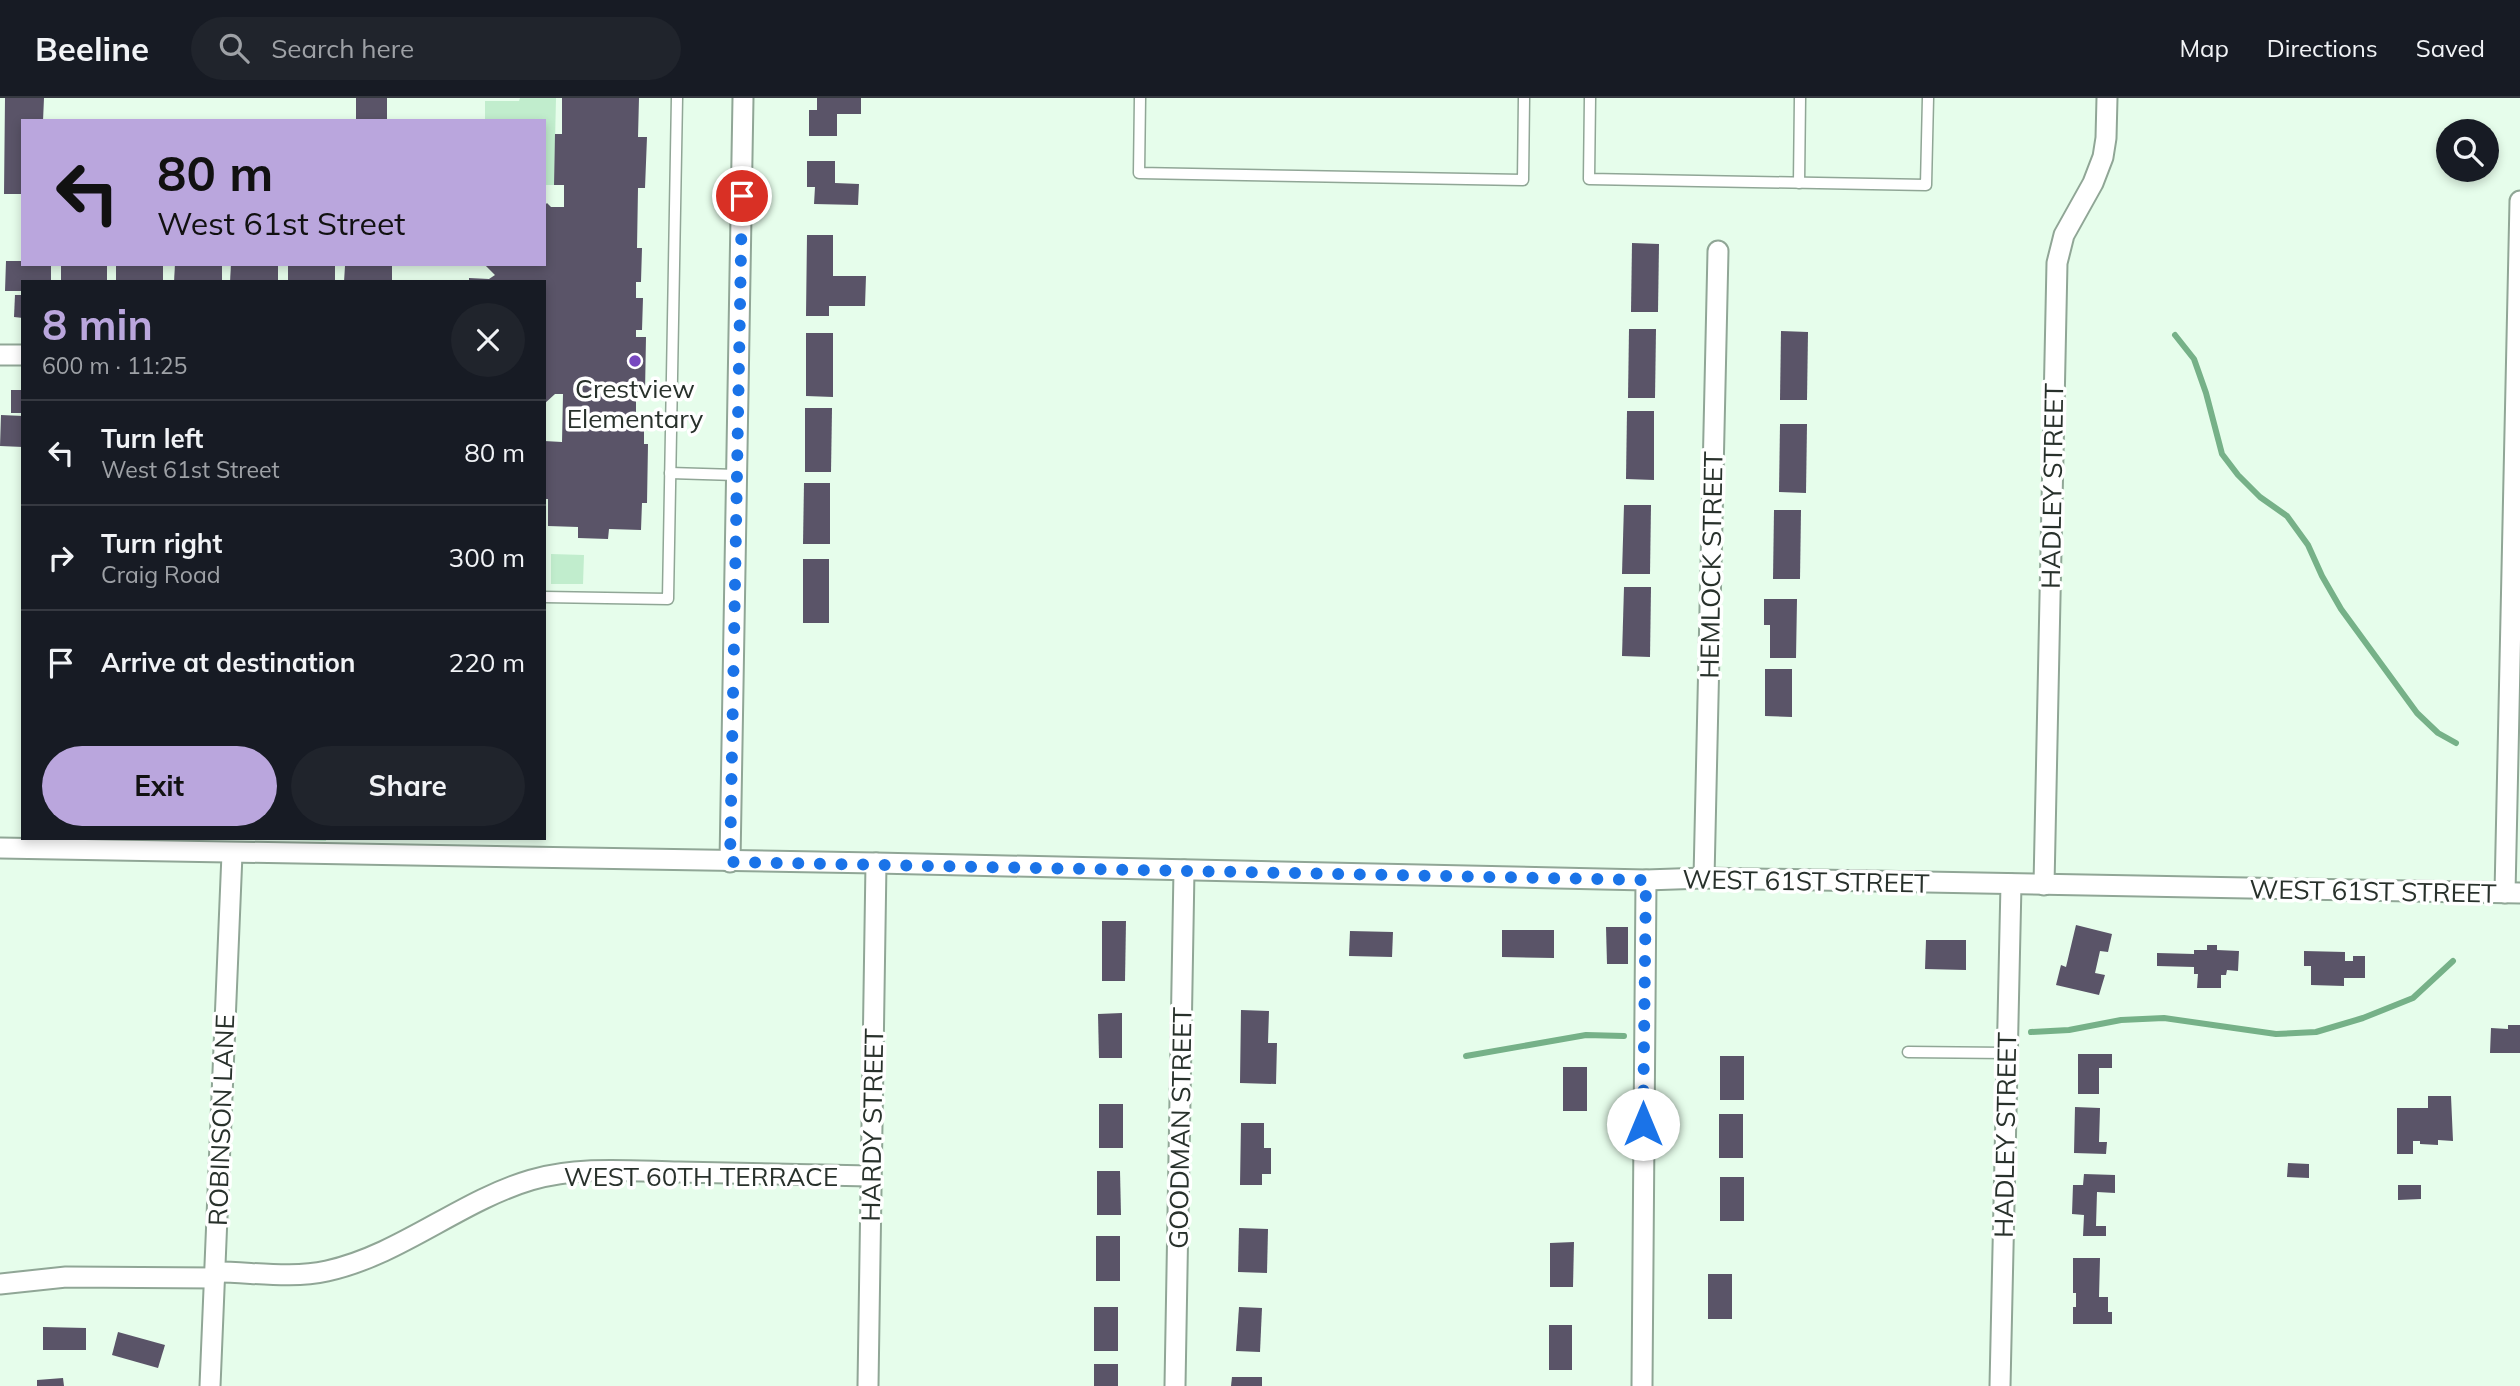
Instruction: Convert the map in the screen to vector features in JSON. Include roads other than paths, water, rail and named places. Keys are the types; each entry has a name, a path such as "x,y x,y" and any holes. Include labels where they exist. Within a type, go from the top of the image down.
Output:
{"street":[{"path":"730,862 743,98"},
{"name":"HADLEY STREET","path":"2044,885 2056,262 2064,235 2093,183 2103,156 2107,98"},
{"path":"2513,893 2520,201"},
{"name":"HEMLOCK STREET","path":"1704,878 1718,251"},
{"path":"0,355 21,355"},
{"name":"WEST 61ST STREET","path":"0,848 1646,880 1704,878 2513,893"},
{"name":"ROBINSON LANE","path":"210,1386 232,854"},
{"name":"HARDY STREET","path":"868,1386 876,863"},
{"name":"GOODMAN STREET","path":"1175,1386 1184,870"},
{"path":"1642,1386 1646,880"},
{"name":"HADLEY STREET","path":"2000,1386 2011,884"},
{"name":"WEST 60TH TERRACE","path":"0,1284 66,1277 295,1275 327,1271 374,1255 530,1181 565,1173 612,1171 870,1176"}],"lane":[{"path":"546,597 668,599 677,98"},
{"path":"1140,98 1139,173 1523,180 1524,98"},
{"path":"1590,98 1589,179 1926,185 1928,98"},
{"path":"1799,183 1800,98"},
{"path":"670,473 736,475"},
{"path":"1908,1052 2007,1053"}],"waterway":[{"path":"2175,335 2194,359 2222,454 2260,497 2287,516 2308,545 2341,609 2417,713 2438,733 2456,743"},
{"path":"2031,1032 2069,1030 2121,1020 2164,1018 2276,1034 2316,1032 2363,1018 2413,998 2453,961"},
{"path":"1466,1056 1586,1035 1624,1036"}],"place":[{"name":"Crestview Elementary","path":"635,361"}]}
